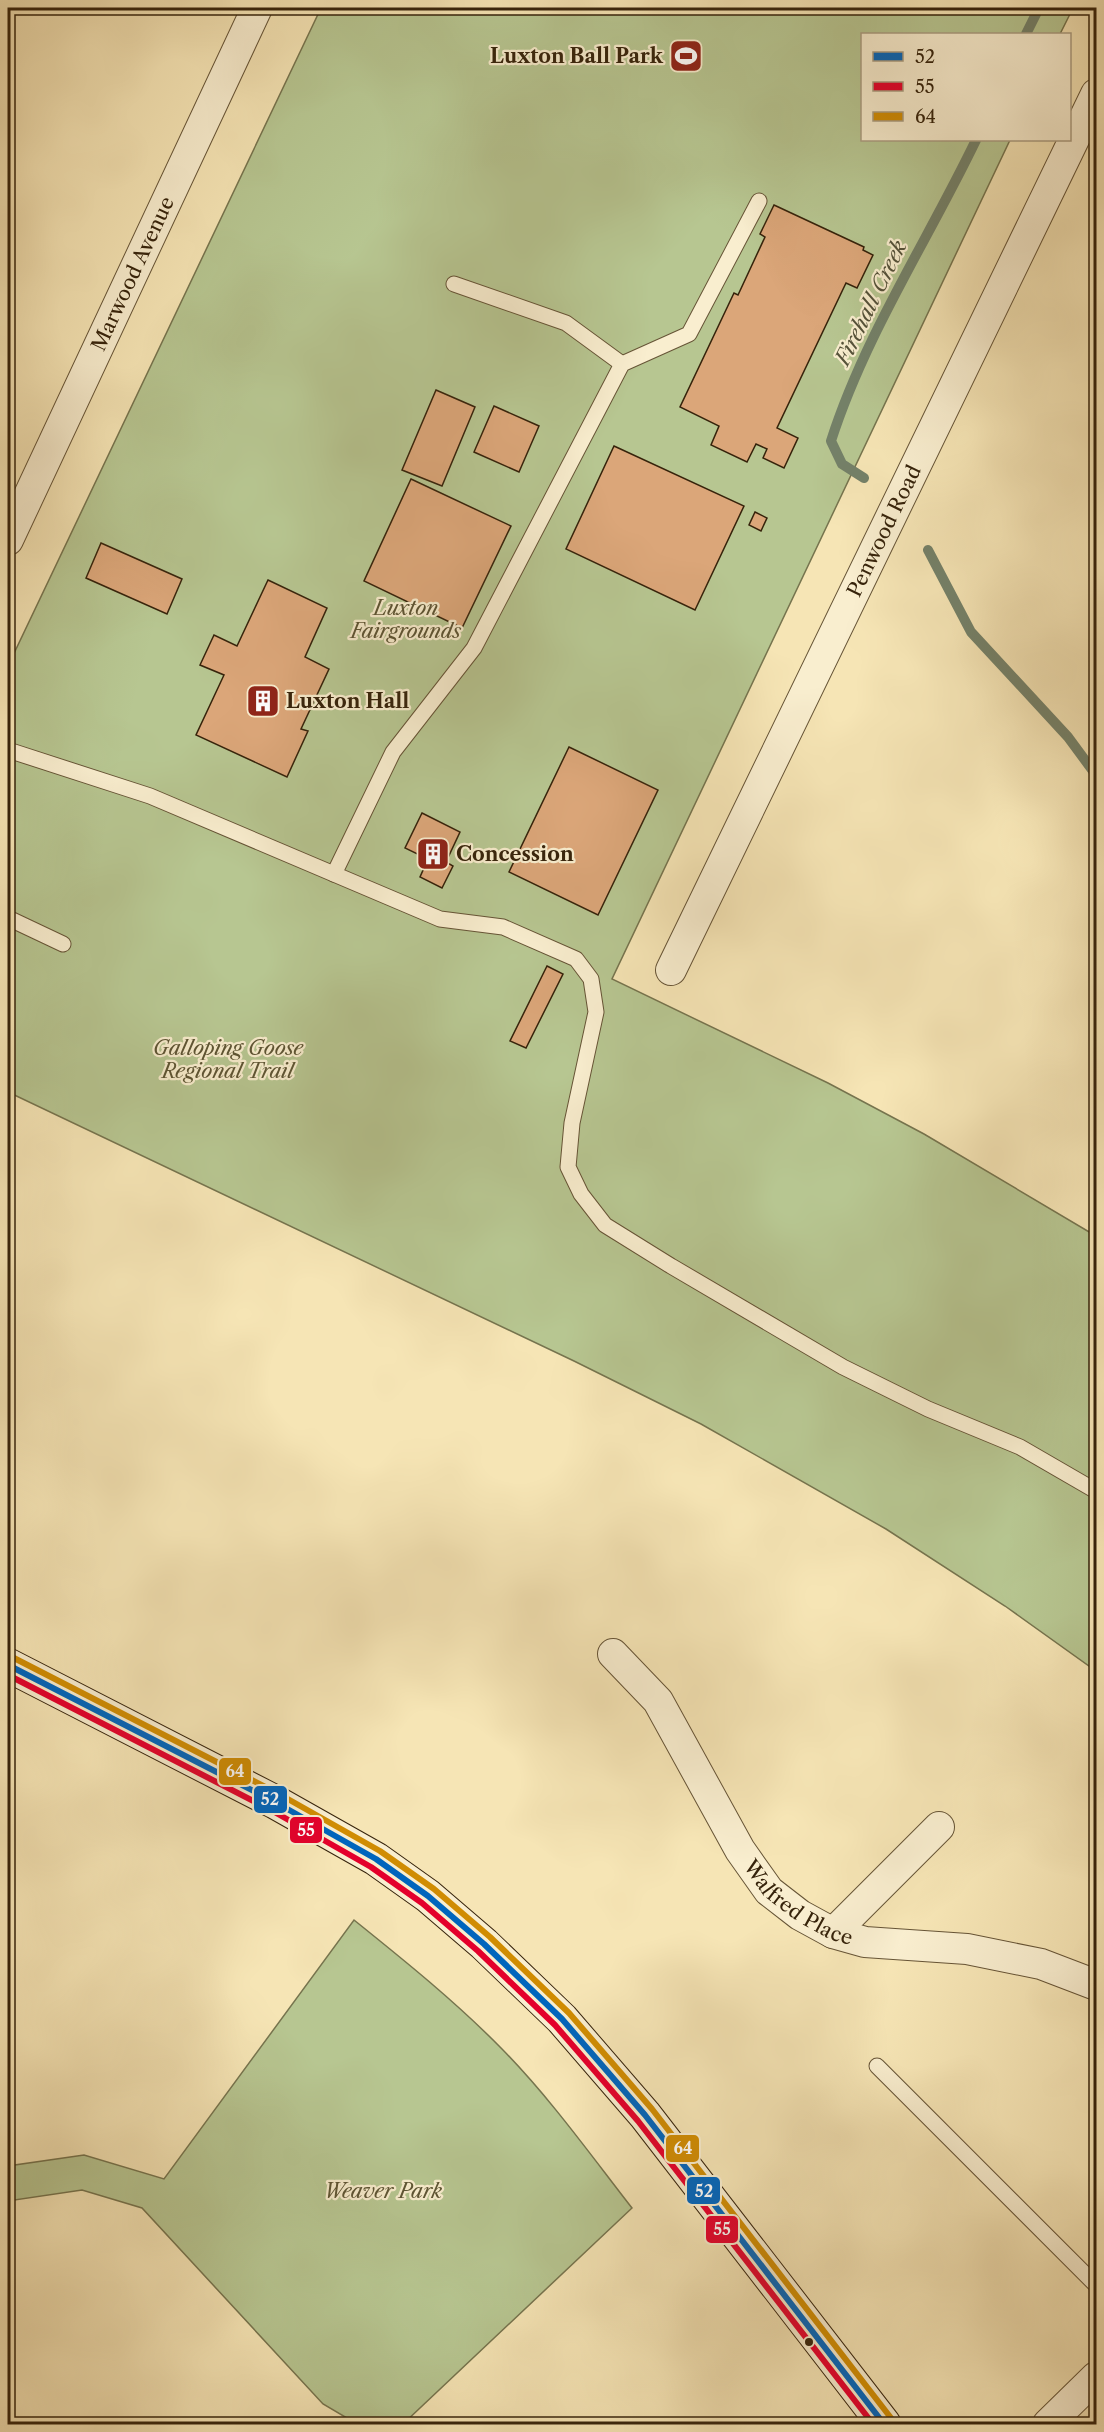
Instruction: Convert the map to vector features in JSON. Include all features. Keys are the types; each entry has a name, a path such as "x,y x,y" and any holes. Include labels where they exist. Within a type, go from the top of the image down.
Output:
{"main road":[{"path":"8,1665 275,1802 376,1859 428,1896 476,1937 562,2019 645,2115 884,2424"}],"street":[{"name":"Marwood Avenue","path":"8,540 257,8"},
{"name":"Penwood Road","path":"671,970 1096,94"},
{"name":"Walfred Place","path":"613,1654 658,1701 740,1850 769,1891 800,1915 833,1933 866,1942 967,1949 1041,1964 1096,1985"},
{"path":"833,1933 939,1827"},
{"path":"1048,2424 1096,2377"}],"lane":[{"path":"334,874 393,752 474,648 622,364 689,334 759,201"},
{"path":"454,284 566,323 622,364"},
{"path":"8,750 150,796 440,919 503,927 576,959 591,979 596,1012 573,1123 568,1167 581,1194 605,1224 671,1266 843,1367 928,1409 1020,1447 1096,1491"},
{"path":"8,918 63,944"},
{"path":"877,2066 1096,2285"}],"green space":[{"name":"Luxton Fairgrounds","path":"321,8 1073,8 1060,33 861,33 861,141 1010,141 612,979 828,1083 924,1134 1096,1236 1096,1671 1005,1606 886,1529 701,1424 574,1361 8,1092 8,666"},
{"name":"Weaver Park","path":"354,1920 448,1998 502,2049 553,2107 632,2208 403,2424 357,2424 323,2404 142,2208 82,2190 8,2201 8,2166 84,2155 164,2179"}],"building":[{"path":"774,205 864,247 863,250 873,255 857,288 846,283 777,428 798,438 784,468 763,458 767,449 756,444 747,462 711,445 719,426 680,407 734,293 738,295 765,237 760,234"},
{"path":"436,390 475,407 442,486 402,470"},
{"path":"494,406 539,426 519,472 474,452"},
{"path":"614,446 744,506 695,610 566,549"},
{"path":"411,479 511,526 462,628 364,581"},
{"path":"755,512 767,518 761,531 749,525"},
{"path":"101,543 182,579 167,614 86,578"},
{"name":"Luxton Hall","path":"268,580 327,608 305,657 329,669 301,729 308,731 287,777 196,735 224,675 200,665 214,635 237,646"},
{"path":"569,747 658,790 598,915 509,872"},
{"name":"Concession","path":"422,813 460,832 446,862 453,866 442,888 420,877 428,859 405,848"},
{"path":"547,966 563,974 526,1048 510,1041"}],"waterway":[{"name":"Firehall Creek","path":"1026,33 1039,8"},
{"name":"Firehall Creek","path":"864,478 842,464 831,441 861,363 975,141"},
{"name":"Firehall Creek","path":"928,550 971,632 1068,737 1096,775"}],"transit line":[{"name":"64","path":"12,1657 279,1794 380,1851 434,1889 490,1937 569,2013 652,2109 891,2418"},
{"name":"52","path":"8,1665 275,1802 376,1859 428,1896 484,1944 562,2019 645,2115 884,2424"},
{"name":"55","path":"8,1675 271,1810 371,1867 422,1903 478,1951 555,2025 638,2121 873,2424"}],"place":[{"name":"Luxton Ball Park","path":"686,56"},
{"name":"Luxton Hall","path":"263,701"},
{"name":"Concession","path":"433,854"}],"park label":[{"name":"Galloping Goose Regional Trail","path":"228,1060"}]}
